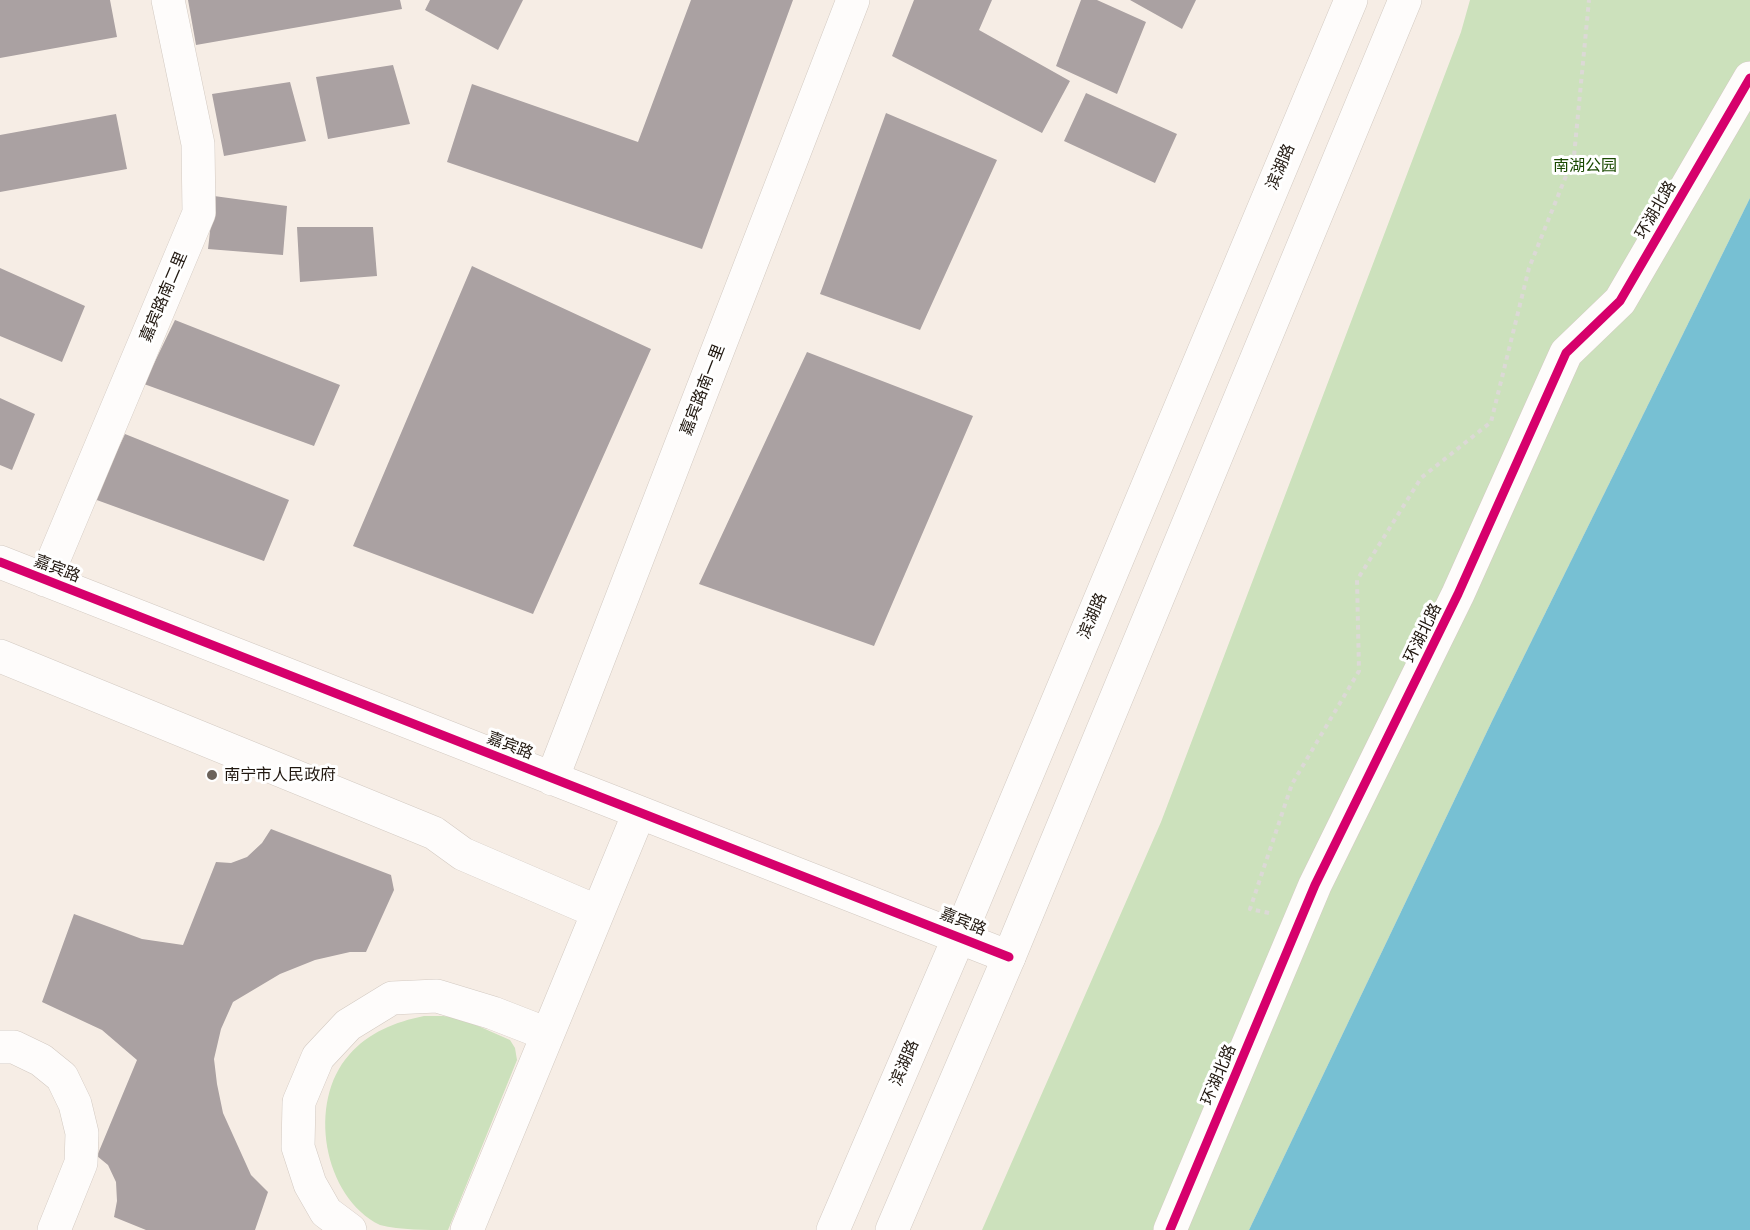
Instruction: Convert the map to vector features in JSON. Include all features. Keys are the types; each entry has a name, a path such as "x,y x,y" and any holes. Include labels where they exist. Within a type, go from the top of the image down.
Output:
{"street":[{"name":"嘉宾路南二里","path":"45,580 199,213 198,144 168,0"},
{"name":"嘉宾路南一里","path":"552,779 853,0"},
{"name":"滨湖路","path":"833,1230 959,937 1351,0"},
{"path":"892,1230 1009,957 1405,0"},
{"name":"环湖北路","path":"1170,1230 1315,885 1458,594 1566,352 1620,301 1750,78"},
{"name":"嘉宾路","path":"0,562 1009,957"},
{"path":"0,656 434,833 463,854 598,912"},
{"path":"467,1230 639,813"},
{"path":"350,1230 326,1212 310,1184 298,1147 299,1102 318,1057 348,1025 392,998 437,996 494,1013 547,1034"},
{"path":"0,1047 14,1047 41,1060 62,1077 75,1104 82,1133 81,1163 54,1230"}],"path":[{"path":"1300,920 1250,909 1292,784 1359,671 1357,579 1421,478 1491,422 1529,268 1574,156 1589,0"}],"green space":[{"name":"南湖公园","path":"1470,0 1750,0 1750,198 1493,719 1249,1230 982,1230 1161,822 1461,32"},
{"path":"424,1016 460,1018 510,1040 515,1048 517,1060 448,1230 388,1227 380,1225 361,1212 345,1193 334,1171 327,1147 325,1122 328,1097 336,1075 349,1055 365,1040 383,1029"}],"water":[{"path":"1750,198 1750,1230 1249,1230 1493,719"}],"building":[{"path":"0,0 110,0 117,37 0,58"},
{"path":"188,0 400,0 402,9 196,45"},
{"path":"430,0 523,0 498,50 425,10"},
{"path":"691,0 793,0 702,249 447,162 472,84 638,142"},
{"path":"914,0 992,0 979,30 1070,81 1042,133 892,56"},
{"path":"1081,0 1097,0 1146,22 1117,94 1056,66"},
{"path":"1130,0 1196,0 1182,29"},
{"path":"393,65 410,124 328,139 316,77"},
{"path":"290,82 306,141 224,156 212,94"},
{"path":"1086,93 1177,134 1155,183 1064,141"},
{"path":"886,113 997,160 920,330 820,294"},
{"path":"116,114 127,169 0,192 0,135"},
{"path":"214,196 287,206 283,255 208,249"},
{"path":"297,227 373,227 377,276 300,282"},
{"path":"472,266 651,349 533,614 353,546"},
{"path":"0,268 85,306 62,362 0,336"},
{"path":"175,320 340,385 314,446 144,384"},
{"path":"807,352 973,416 874,646 699,584"},
{"path":"0,398 35,414 12,470 0,465"},
{"path":"125,434 289,500 264,561 94,499"},
{"path":"271,829 391,875 394,890 366,952 350,952 315,960 280,974 233,1002 221,1029 214,1059 223,1113 251,1175 268,1192 255,1230 146,1230 114,1217 117,1201 116,1182 108,1165 97,1156 137,1060 102,1030 42,1002 74,914 142,939 183,945 216,862 231,863 247,857 262,843"}],"cycle path":[{"path":"1170,1230 1315,885 1458,594 1566,353 1620,301 1750,78"},
{"path":"0,562 1009,957"}],"place":[{"name":"南宁市人民政府","path":"212,775"}]}
